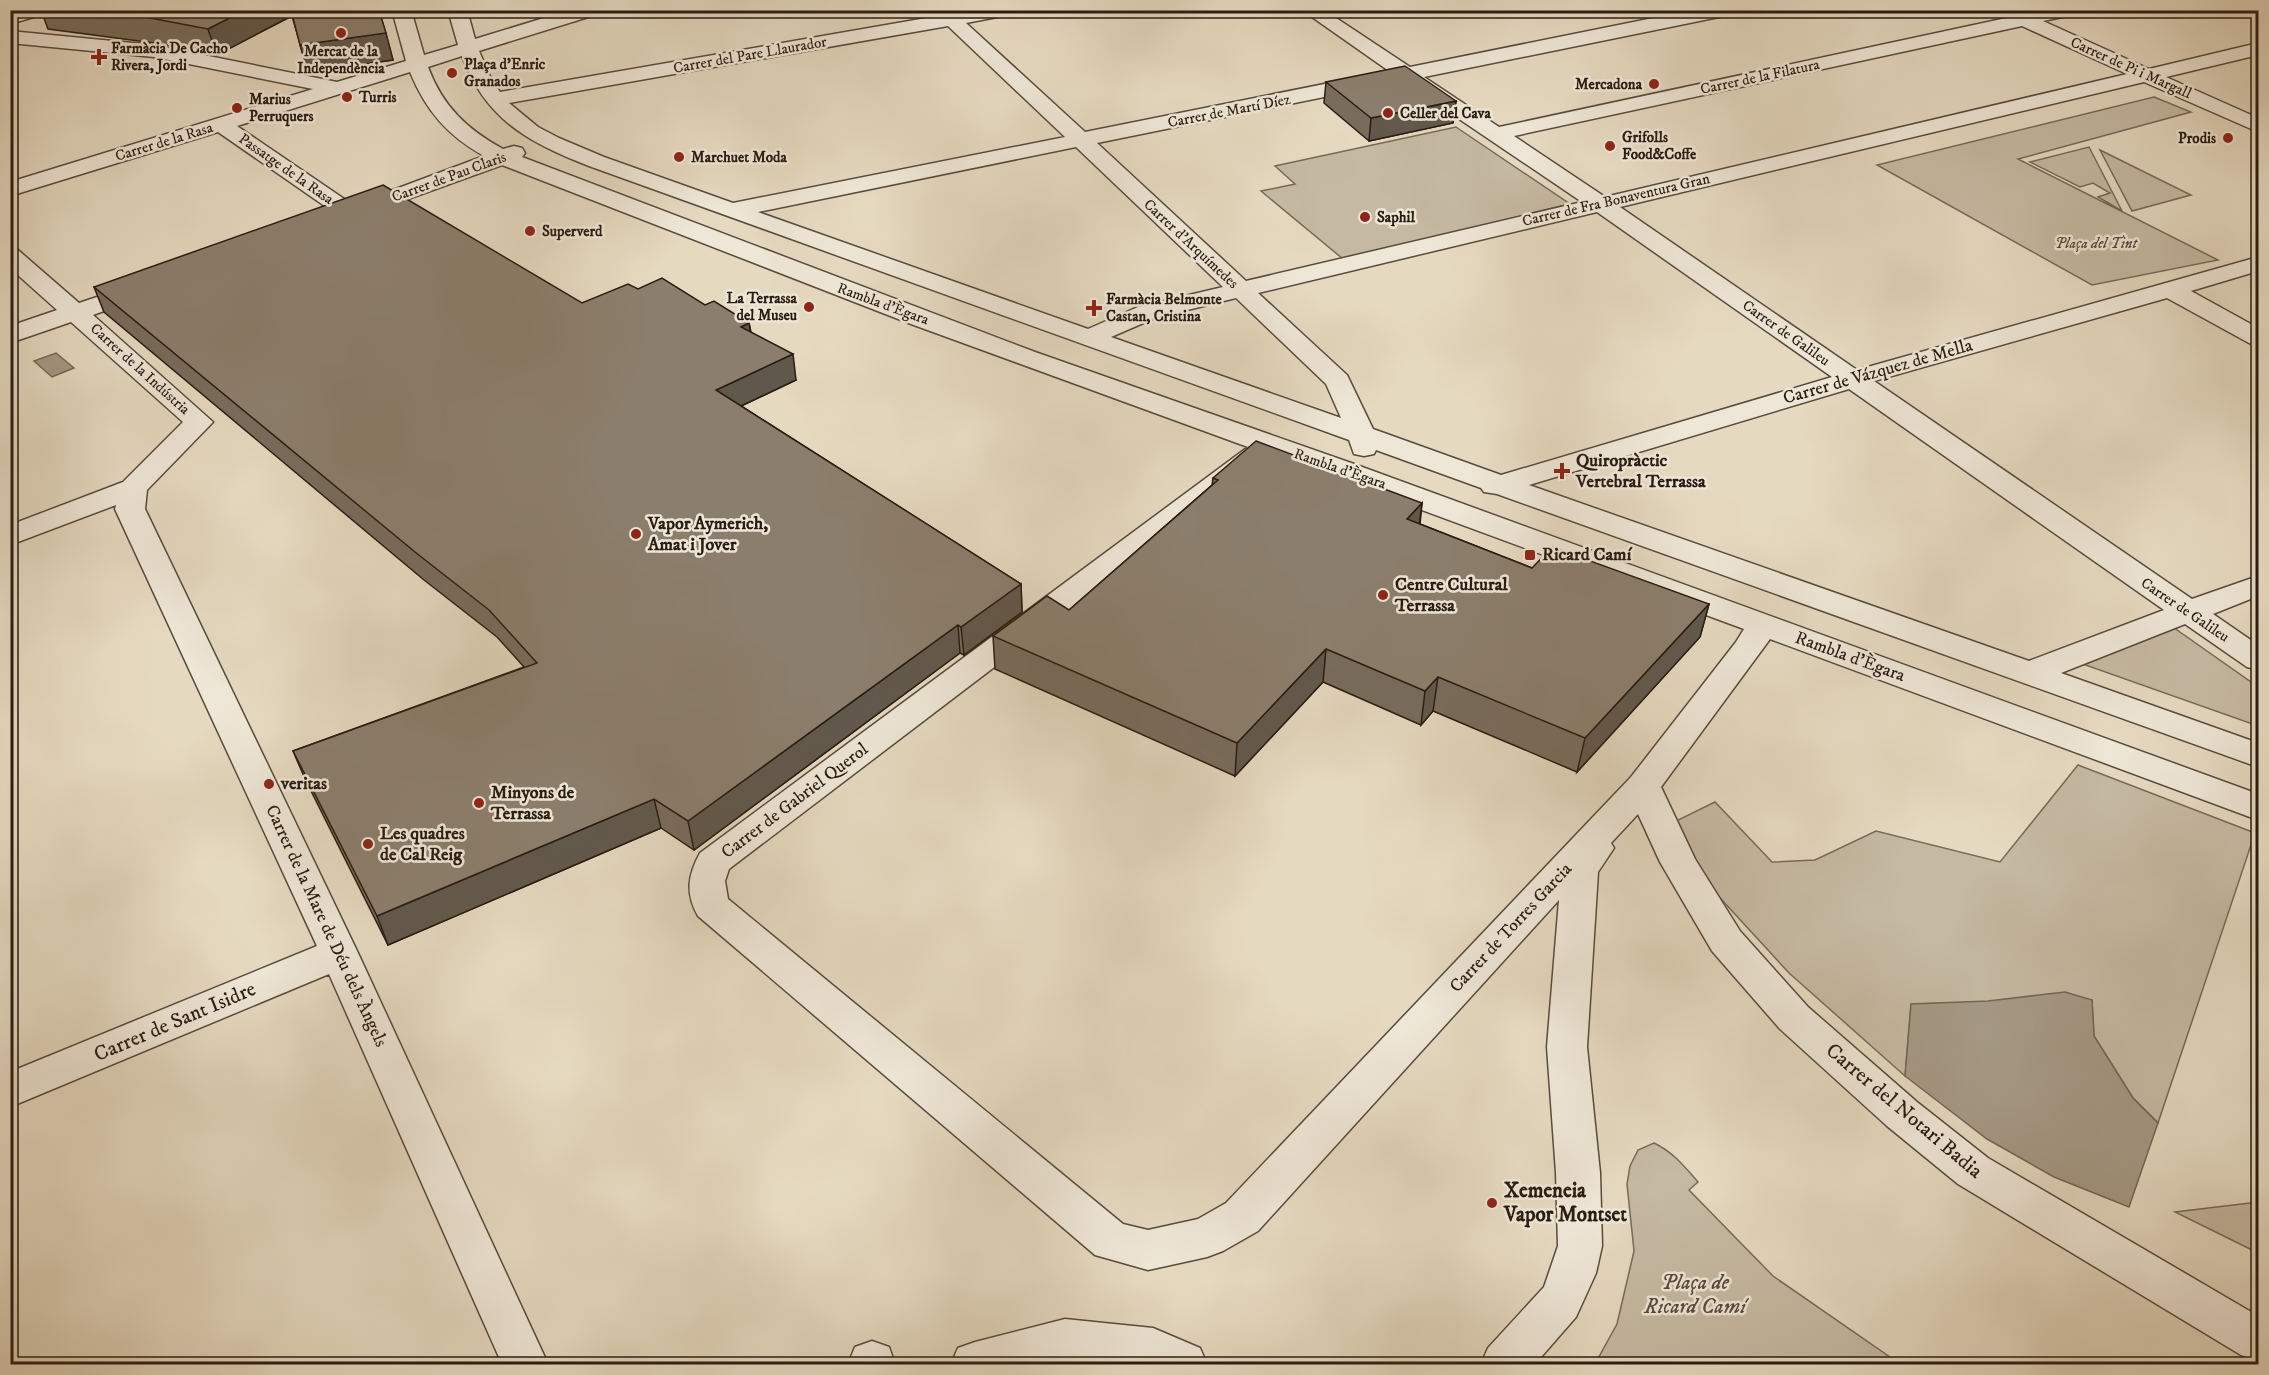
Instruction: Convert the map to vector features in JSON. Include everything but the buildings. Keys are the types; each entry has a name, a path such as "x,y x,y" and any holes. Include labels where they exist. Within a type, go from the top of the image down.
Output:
{"street":[{"path":"10,18 37,10"},
{"name":"Rambla d'Ègara","path":"401,10 409,63 453,125 501,157 834,286 1268,445 1409,494 2259,807"},
{"path":"457,10 482,80 494,99 516,121 550,142 641,178 2259,755"},
{"path":"10,37 154,51 293,79 325,89 591,10"},
{"name":"Carrer del Pare Llaurador","path":"494,99 947,15 1006,10"},
{"name":"Carrer de Galileu","path":"1311,10 1600,204 2186,612 2259,660"},
{"name":"Carrer de Martí Díez","path":"733,210 1408,76 1667,15 1725,10"},
{"name":"Carrer de Pi i Margall","path":"2004,10 2259,126"},
{"name":"Carrer de la Filatura","path":"1495,134 2070,10"},
{"name":"Carrer d'Arquímedes","path":"947,15 1338,381 1362,435 1366,461 1378,475 1409,494"},
{"name":"Carrer de Fra Bonaventura Gran","path":"1089,338 1122,321 1147,312 2259,49"},
{"name":"Carrer de la Rasa","path":"10,189 222,125 325,89"},
{"name":"Passatge de la Rasa","path":"222,125 350,213"},
{"name":"Carrer de Pau Claris","path":"327,221 501,157 550,142"},
{"name":"Carrer de la Indústria","path":"10,255 199,422 133,488"},
{"name":"Carrer de Vázquez de Mella","path":"1499,484 1853,379 2259,264"},
{"path":"10,335 159,282"},
{"path":"2171,290 2259,339"},
{"name":"Carrer de Gabriel Querol","path":"1242,1217 1207,1237 1148,1250 1111,1241 711,906 706,881 713,862 1268,445"},
{"path":"1441,506 1499,484"},
{"path":"10,536 133,488"},
{"name":"Carrer de la Mare de Déu dels Àngels","path":"133,488 130,508 339,953 525,1365"},
{"path":"2029,673 2259,585"},
{"name":"Carrer de Torres Garcia","path":"1242,1217 1643,786 1750,646 1762,624"},
{"path":"1505,1365 1560,1302 1573,1273 1580,1246 1578,1173 1567,1047 1580,869 1643,786"},
{"name":"Carrer del Notari Badia","path":"1643,786 1678,862 1726,940 1794,1018 1902,1114 1973,1171 2259,1340"},
{"name":"Carrer de Sant Isidre","path":"10,1090 339,953"},
{"path":"975,1365 1065,1341 1152,1350 1183,1365"}],"green space":[{"name":"Plaça del Tint","path":"2154,97 2191,112 2018,159 2218,260 2092,285 1877,165"},
{"path":"1456,127 1570,204 1343,259 1261,191 1295,184 1275,166"},
{"path":"2089,147 2122,211 2098,197 2110,193 2093,183 2080,187 2030,162"},
{"path":"2100,150 2191,195 2132,211"},
{"path":"2160,618 2258,687 2258,726 2060,656"},
{"path":"2078,765 2255,833 2158,1123 2133,1098 2094,1036 2092,1000 1911,1004 1905,1076 1789,973 1699,875 1672,823 1715,802 1772,862 1815,860 1876,831 2000,862"},
{"name":"Plaça de Ricard Camí","path":"1654,1143 1673,1155 1688,1170 1698,1182 1689,1190 1773,1276 1900,1364 1595,1364 1617,1324 1634,1251 1627,1184 1630,1166 1638,1150"},
{"path":"2258,1202 2258,1253 2175,1212"}],"shaded area":[{"path":"56,353 74,368 52,377 34,361"},
{"path":"2065,992 2092,1000 2094,1036 2133,1098 2158,1123 2129,1207 2054,1177 1987,1139 1905,1076 1911,1004 1988,1001"}],"place":[{"name":"Mercat de la Independència","path":"341,33"},
{"name":"Farmàcia De Cacho Rivera, Jordi","path":"99,57"},
{"name":"Plaça d'Enric Granados","path":"452,73"},
{"name":"Mercadona","path":"1654,84"},
{"name":"Turris","path":"347,97"},
{"name":"Marius Perruquers","path":"237,108"},
{"name":"Celler del Cava","path":"1388,113"},
{"name":"Prodis","path":"2228,138"},
{"name":"Grifolls Food&Coffe","path":"1610,146"},
{"name":"Marchuet Moda","path":"679,157"},
{"name":"Saphil","path":"1365,217"},
{"name":"Superverd","path":"530,231"},
{"name":"La Terrassa del Museu","path":"809,307"},
{"name":"Farmàcia Belmonte Castan, Cristina","path":"1094,308"},
{"name":"Quiropràctic Vertebral Terrassa","path":"1562,471"},
{"name":"Vapor Aymerich, Amat i Jover","path":"636,534"},
{"name":"Ricard Camí","path":"1530,555"},
{"name":"Centre Cultural Terrassa","path":"1383,595"},
{"name":"veritas","path":"269,784"},
{"name":"Minyons de Terrassa","path":"479,803"},
{"name":"Les quadres de Cal Reig","path":"368,844"},
{"name":"Xemeneia Vapor Montset","path":"1492,1203"}]}
